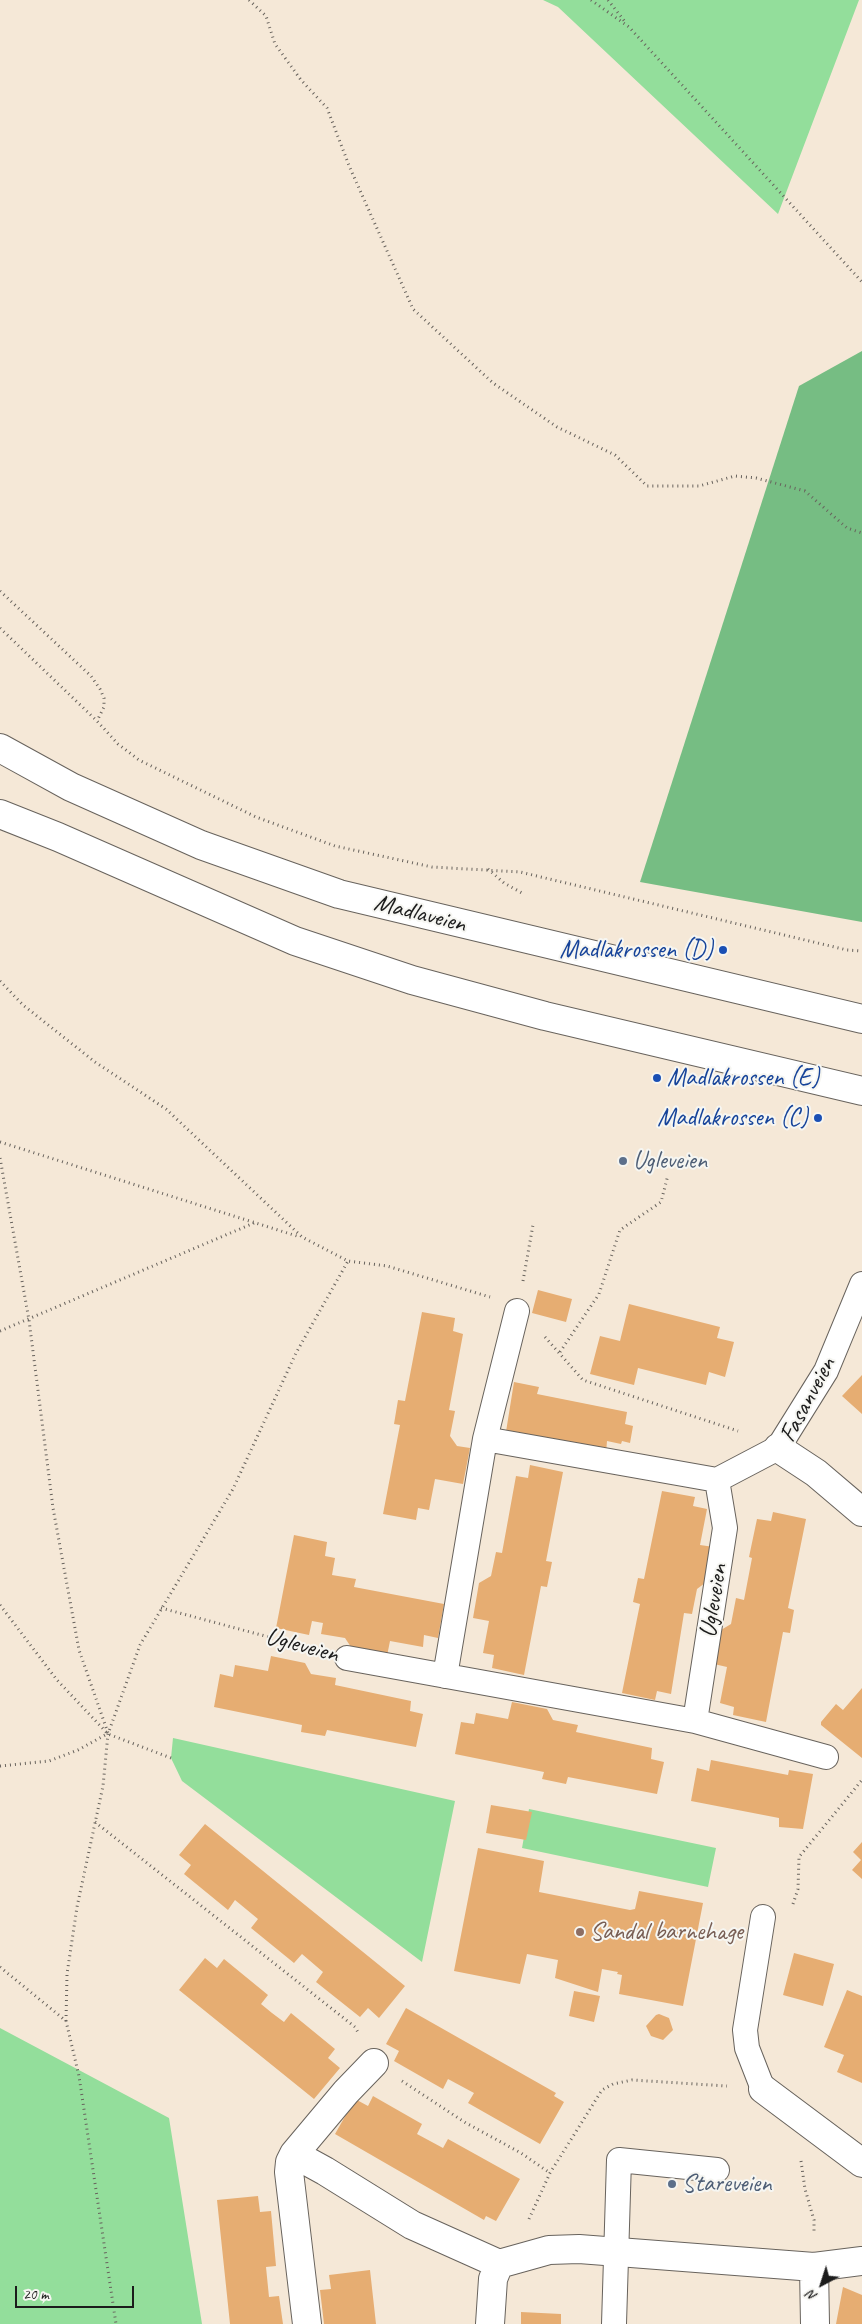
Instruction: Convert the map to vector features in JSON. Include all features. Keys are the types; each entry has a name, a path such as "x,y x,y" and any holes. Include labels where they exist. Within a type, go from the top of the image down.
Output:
{"main road":[{"name":"Madlaveien","path":"0,748 71,787 201,845 339,894 862,1018"},
{"path":"0,798 58,837"},
{"path":"0,814 58,837 295,941 412,980 545,1016 862,1091"},
{"name":"Fasanveien","path":"778,1448 816,1474 862,1512"},
{"path":"307,2324 289,2172 294,2154 374,2062"},
{"path":"763,2089 862,2163"},
{"path":"294,2154 412,2225 499,2264 550,2250 579,2249 814,2267 862,2261"},
{"path":"490,2324 493,2279 499,2264"},
{"path":"814,2267 815,2324"}],"lane":[{"name":"Fasanveien","path":"778,1448 826,1371 862,1284"},
{"path":"444,1676 485,1440 517,1311"},
{"path":"485,1440 717,1480 778,1448"},
{"name":"Ugleveien","path":"695,1722 725,1528 717,1480"},
{"name":"Ugleveien","path":"347,1658 695,1722 826,1757"},
{"path":"762,1917 744,2030 747,2048 763,2089"},
{"path":"614,2324 619,2160 717,2170"}],"path":[{"path":"248,0 266,16 275,44 301,80 327,108 350,168 413,309 493,383 556,427 615,455 647,486 698,486 735,476 756,478 805,491 847,528 862,533"},
{"path":"590,0 629,27"},
{"path":"608,0 629,27 862,282"},
{"path":"0,591 91,676 100,688 104,698 104,707 97,721"},
{"path":"0,628 97,721 118,744 139,760 256,816 335,846 432,867 520,872 848,950 862,951"},
{"path":"488,869 504,883 522,893"},
{"path":"0,981 23,1005 95,1062 166,1109 302,1237"},
{"path":"0,1142 302,1237 348,1261 387,1266 484,1294 517,1311 560,1352 583,1380 726,1425 778,1448"},
{"path":"0,1158 29,1320 53,1508 79,1650 108,1734"},
{"path":"560,1352 598,1294 620,1230 661,1202 668,1175"},
{"path":"0,1331 254,1223"},
{"path":"517,1311 533,1224"},
{"path":"116,2324 79,2076 66,2021 68,1964 77,1907 106,1765 108,1734 140,1645 233,1489 296,1352 348,1261"},
{"path":"0,1605 56,1680 108,1734 170,1758"},
{"name":"Ugleveien","path":"161,1608 347,1658"},
{"path":"0,1766 49,1761 78,1750 108,1734"},
{"path":"762,1917 793,1904 798,1889 799,1857 862,1780"},
{"path":"95,1822 355,2027 374,2062 466,2123 521,2153 550,2173"},
{"path":"0,1967 66,2021"},
{"path":"794,2111 805,2189 814,2220 814,2267"}],"green space":[{"path":"543,0 859,0 778,214 558,7"},
{"path":"862,351 862,922 640,882 799,386"},
{"path":"173,1738 455,1801 422,1962 182,1781 171,1758"},
{"path":"529,1809 716,1848 708,1887 522,1848"},
{"path":"0,2028 169,2118 202,2324 0,2324"}],"building":[{"path":"538,1290 572,1299 566,1322 532,1313"},
{"path":"629,1304 720,1327 717,1338 734,1342 725,1377 709,1372 706,1385 638,1368 634,1385 590,1374 600,1336 620,1341"},
{"path":"422,1312 455,1318 453,1331 463,1334 449,1410 455,1411 450,1436 457,1446 470,1448 463,1484 435,1479 429,1510 418,1508 416,1520 383,1514 400,1425 394,1424 398,1400 405,1401"},
{"path":"862,1375 862,1414 842,1396"},
{"path":"514,1382 539,1387 537,1394 627,1412 625,1424 633,1426 630,1443 622,1441 621,1444 607,1441 606,1453 505,1438"},
{"path":"530,1465 563,1472 546,1561 552,1562 547,1587 541,1586 524,1675 492,1668 494,1655 483,1653 489,1621 473,1618 479,1583 491,1576 496,1552 502,1553 516,1476 528,1478"},
{"path":"662,1491 695,1497 693,1506 707,1509 700,1545 714,1547 705,1583 697,1589 692,1614 684,1613 671,1694 657,1691 655,1700 622,1693 640,1604 633,1602 638,1578 644,1579"},
{"path":"773,1512 806,1519 788,1608 794,1610 790,1633 783,1632 766,1722 733,1715 734,1707 720,1703 727,1667 714,1664 721,1630 731,1624 736,1598 744,1600 752,1558 749,1557 757,1519 771,1521"},
{"path":"294,1535 327,1542 325,1556 335,1558 332,1575 356,1579 354,1587 444,1604 438,1638 424,1635 423,1647 390,1641 387,1656 351,1647 345,1638 321,1634 323,1623 312,1621 309,1635 276,1628"},
{"path":"271,1656 305,1663 311,1674 336,1678 335,1685 411,1701 410,1711 423,1714 416,1747 327,1730 325,1736 301,1732 302,1725 214,1707 220,1674 233,1677 235,1665 268,1671"},
{"path":"862,1688 862,1758 821,1725 821,1722 836,1704 843,1710"},
{"path":"512,1702 547,1709 553,1720 578,1725 576,1732 652,1748 651,1759 664,1762 657,1794 568,1777 566,1784 542,1779 544,1772 455,1754 461,1722 474,1724 476,1713 508,1719"},
{"path":"711,1760 788,1775 789,1770 813,1774 803,1829 779,1827 779,1818 691,1801 697,1768 709,1771"},
{"path":"491,1805 532,1812 526,1840 486,1833"},
{"path":"205,1824 405,1986 379,2018 368,2008 360,2017 316,1982 323,1972 302,1954 294,1963 251,1928 258,1919 235,1900 228,1910 184,1874 191,1865 179,1855"},
{"path":"862,1842 862,1879 852,1870 861,1860 853,1852"},
{"name":"Sandal barnehage","path":"478,1848 544,1861 539,1892 630,1910 635,1909 639,1891 703,1903 683,2006 619,1994 622,1975 617,1974 618,1972 602,1969 598,1992 555,1978 558,1960 527,1954 520,1984 454,1971"},
{"path":"794,1953 834,1964 823,2006 783,1995"},
{"path":"205,1958 217,1968 224,1959 268,1995 261,2004 272,2013 284,2022 291,2013 335,2049 328,2058 340,2068 314,2099 179,1990"},
{"path":"847,1990 862,1996 862,2083 837,2072 844,2055 824,2047"},
{"path":"574,1991 600,1996 594,2022 569,2016"},
{"path":"406,2008 556,2093 554,2096 564,2102 540,2144 468,2103 474,2093 448,2079 443,2089 394,2061 399,2051 386,2044"},
{"path":"659,2014 669,2018 673,2030 663,2040 651,2036 646,2026"},
{"path":"373,2096 422,2124 417,2134 443,2148 448,2139 520,2179 496,2221 486,2216 484,2220 335,2134 355,2099 368,2106"},
{"path":"258,2196 260,2212 271,2211 276,2266 266,2267 269,2297 279,2296 283,2324 230,2324 217,2200"},
{"path":"370,2270 376,2324 324,2324 320,2290 331,2289 329,2275"},
{"path":"843,2287 862,2295 862,2324 836,2324"},
{"path":"521,2312 561,2314 561,2324 521,2324"}],"place":[{"name":"Madlakrossen (D)","path":"723,950"},
{"name":"Madlakrossen (E)","path":"657,1078"},
{"name":"Madlakrossen (C)","path":"818,1118"},
{"name":"Ugleveien","path":"623,1161"},
{"name":"Sandal barnehage","path":"580,1932"},
{"name":"Stareveien","path":"672,2184"}]}
